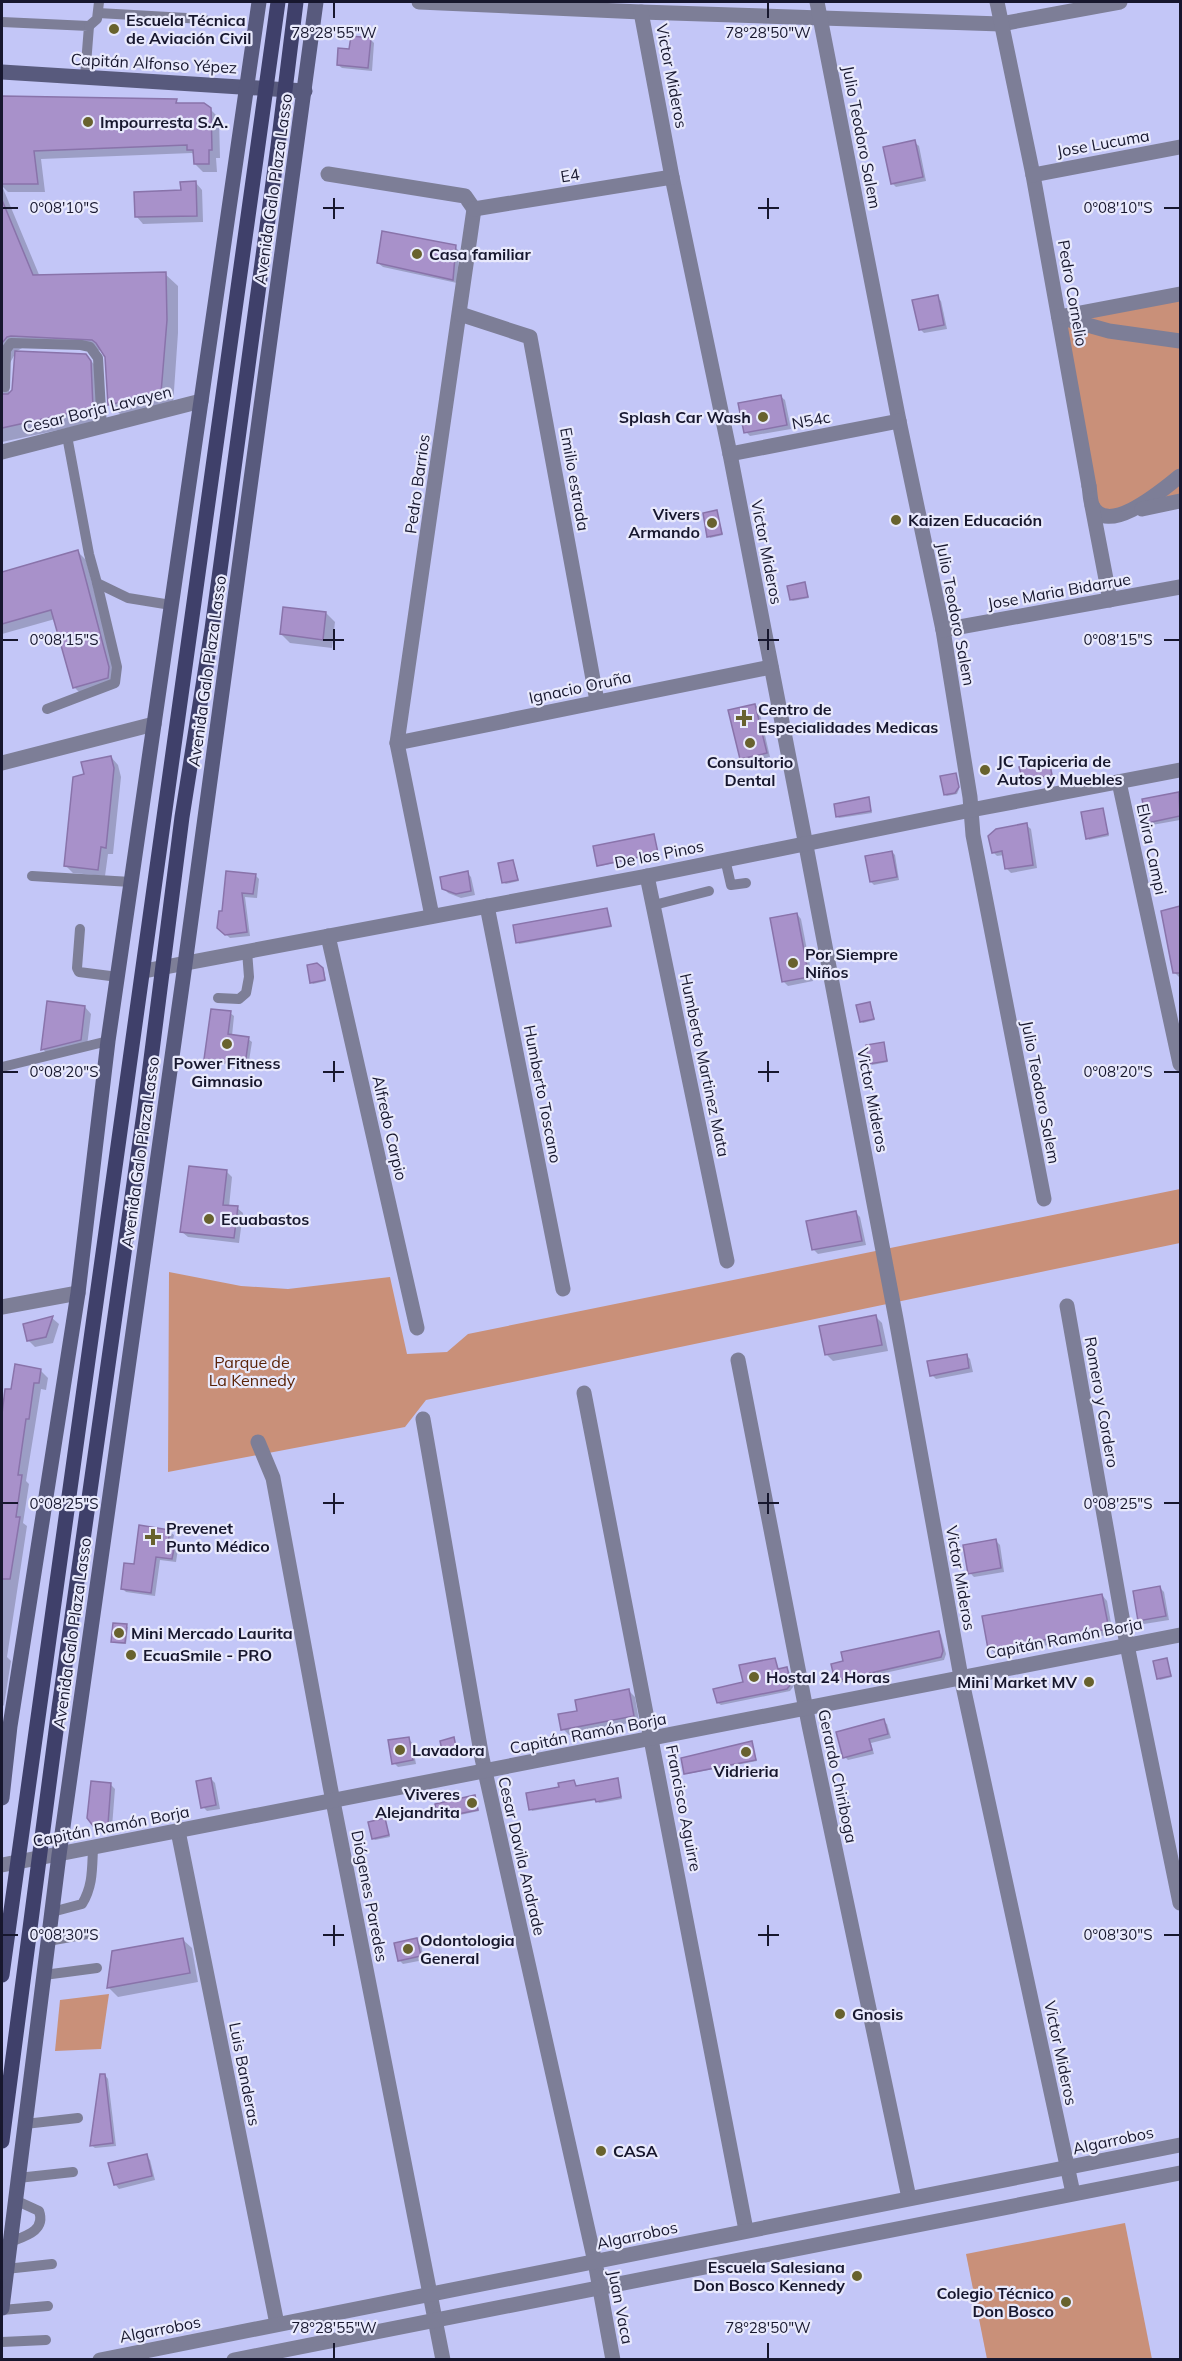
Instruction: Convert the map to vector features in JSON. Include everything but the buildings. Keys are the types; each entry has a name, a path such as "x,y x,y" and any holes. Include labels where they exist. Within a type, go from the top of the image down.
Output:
{"main road":[{"path":"2,1798 6,1726 78,1293 108,1041 259,2"},
{"name":"Avenida Galo Plaza Lasso","path":"2,1975 278,2"},
{"name":"Avenida Galo Plaza Lasso","path":"2,2141 182,817 212,629 296,2"},
{"name":"Avenida Galo Plaza Lasso","path":"2,2309 59,1855 185,962 316,2"},
{"name":"Capitán Alfonso Yépez","path":"2,72 305,91"}],"street":[{"path":"419,2 641,12 664,7 820,17 1001,24 1120,2"},
{"name":"Julio Teodoro Salem","path":"817,2 899,421 943,630 971,810 972,835 1044,1199"},
{"name":"Pedro Cornelio","path":"997,2 1033,175 1110,600"},
{"name":"Victor Mideros","path":"641,12 806,843 961,1677 1073,2193"},
{"name":"Jose Lucuma","path":"1033,175 1180,147"},
{"path":"328,174 465,196 474,209"},
{"name":"E4","path":"474,209 672,177"},
{"name":"Pedro Barrios","path":"432,916 397,743 474,209"},
{"path":"1059,317 1180,294"},
{"name":"Emilio estrada","path":"460,314 530,336 597,701"},
{"path":"1059,317 1109,331 1180,341"},
{"name":"Cesar Borja Lavayen","path":"2,452 201,402"},
{"name":"N54c","path":"730,454 899,421"},
{"path":"1133,511 1180,476"},
{"path":"1092,506 1102,514 1108,515 1180,501"},
{"name":"Jose Maria Bidarrue","path":"943,630 1180,587"},
{"name":"Ignacio Oruña","path":"397,743 771,667"},
{"path":"2,763 154,724"},
{"name":"De los Pinos","path":"144,971 647,876 1180,770"},
{"name":"Elvira Campi","path":"1119,782 1180,1064"},
{"name":"Humberto Martinez Mata","path":"647,876 727,1261"},
{"name":"Humberto Toscano","path":"487,906 563,1289"},
{"name":"Alfredo Carpio","path":"328,936 417,1328"},
{"path":"2,1307 78,1293"},
{"name":"Romero y Cordero","path":"1067,1306 1127,1645 1180,1903"},
{"name":"Gerardo Chiriboga","path":"738,1360 806,1708 909,2198"},
{"name":"Francisco Aguirre","path":"584,1393 746,2230"},
{"name":"Cesar Davila Andrade","path":"423,1419 485,1771 595,2262"},
{"name":"Diógenes Paredes","path":"258,1442 273,1478 333,1799 443,2360"},
{"name":"Capitán Ramón Borja","path":"2,1865 1180,1635"},
{"name":"Luis Banderas","path":"178,1831 277,2324"},
{"name":"Algarrobos","path":"100,2360 1180,2145"},
{"path":"234,2360 283,2355 435,2320 1180,2173"},
{"name":"Juan Vaca","path":"595,2262 613,2360"}],"lane":[{"path":"2,22 89,26 94,23 99,7 204,20"},
{"path":"85,77 89,26"},
{"path":"5,387 6,350 12,343 90,347 98,358 102,427"},
{"path":"46,709 115,683 117,667 89,554 67,436"},
{"path":"97,583 128,598 171,605"},
{"path":"725,859 731,885 746,883"},
{"path":"32,876 131,882"},
{"path":"654,905 709,891"},
{"path":"80,929 77,968 79,972 118,977"},
{"path":"218,998 239,999 246,993 249,977 247,951"},
{"path":"2,1067 108,1041"},
{"path":"52,1912 82,1904 92,1879 93,1848"},
{"path":"48,1941 93,1933"},
{"path":"44,1975 97,1968"},
{"path":"25,2124 78,2118"},
{"path":"18,2178 74,2172"},
{"path":"10,2242 32,2234 38,2228 41,2220 39,2211 15,2200"},
{"path":"6,2269 52,2264"},
{"path":"2,2309 48,2306"},
{"path":"2,2342 46,2340"}],"green space":[{"path":"1180,294 1180,500 1116,513 1093,504 1059,317"},
{"name":"Parque de La Kennedy","path":"1180,1189 1180,1243 426,1400 405,1427 168,1472 169,1272 241,1286 288,1289 390,1277 407,1354 447,1352 468,1334"},
{"path":"109,1994 101,2049 55,2051 60,2000"},
{"name":"Colegio Técnico Don Bosco","path":"1125,2223 1152,2359 987,2359 966,2254"}],"place":[{"name":"Escuela Técnica de Aviación Civil","path":"114,29"},
{"name":"Impourresta S.A.","path":"88,122"},
{"name":"Casa familiar","path":"417,254"},
{"name":"Splash Car Wash","path":"763,417"},
{"name":"Kaizen Educación","path":"896,520"},
{"name":"Vivers Armando","path":"712,523"},
{"name":"Centro de Especialidades Medicas","path":"744,718"},
{"name":"Consultorio Dental","path":"750,743"},
{"name":"JC Tapiceria de Autos y Muebles","path":"985,770"},
{"name":"Por Siempre Niños","path":"793,963"},
{"name":"Power Fitness Gimnasio","path":"227,1044"},
{"name":"Ecuabastos","path":"209,1219"},
{"name":"Prevenet Punto Médico","path":"153,1537"},
{"name":"Mini Mercado Laurita","path":"119,1633"},
{"name":"EcuaSmile - PRO","path":"131,1655"},
{"name":"Hostal 24 Horas","path":"754,1677"},
{"name":"Mini Market MV","path":"1089,1682"},
{"name":"Lavadora","path":"400,1750"},
{"name":"Vidrieria","path":"746,1752"},
{"name":"Viveres Alejandrita","path":"472,1803"},
{"name":"Odontologia General","path":"408,1949"},
{"name":"Gnosis","path":"840,2014"},
{"name":"CASA","path":"601,2151"},
{"name":"Escuela Salesiana Don Bosco Kennedy","path":"857,2276"},
{"name":"Colegio Técnico Don Bosco","path":"1066,2302"}]}
